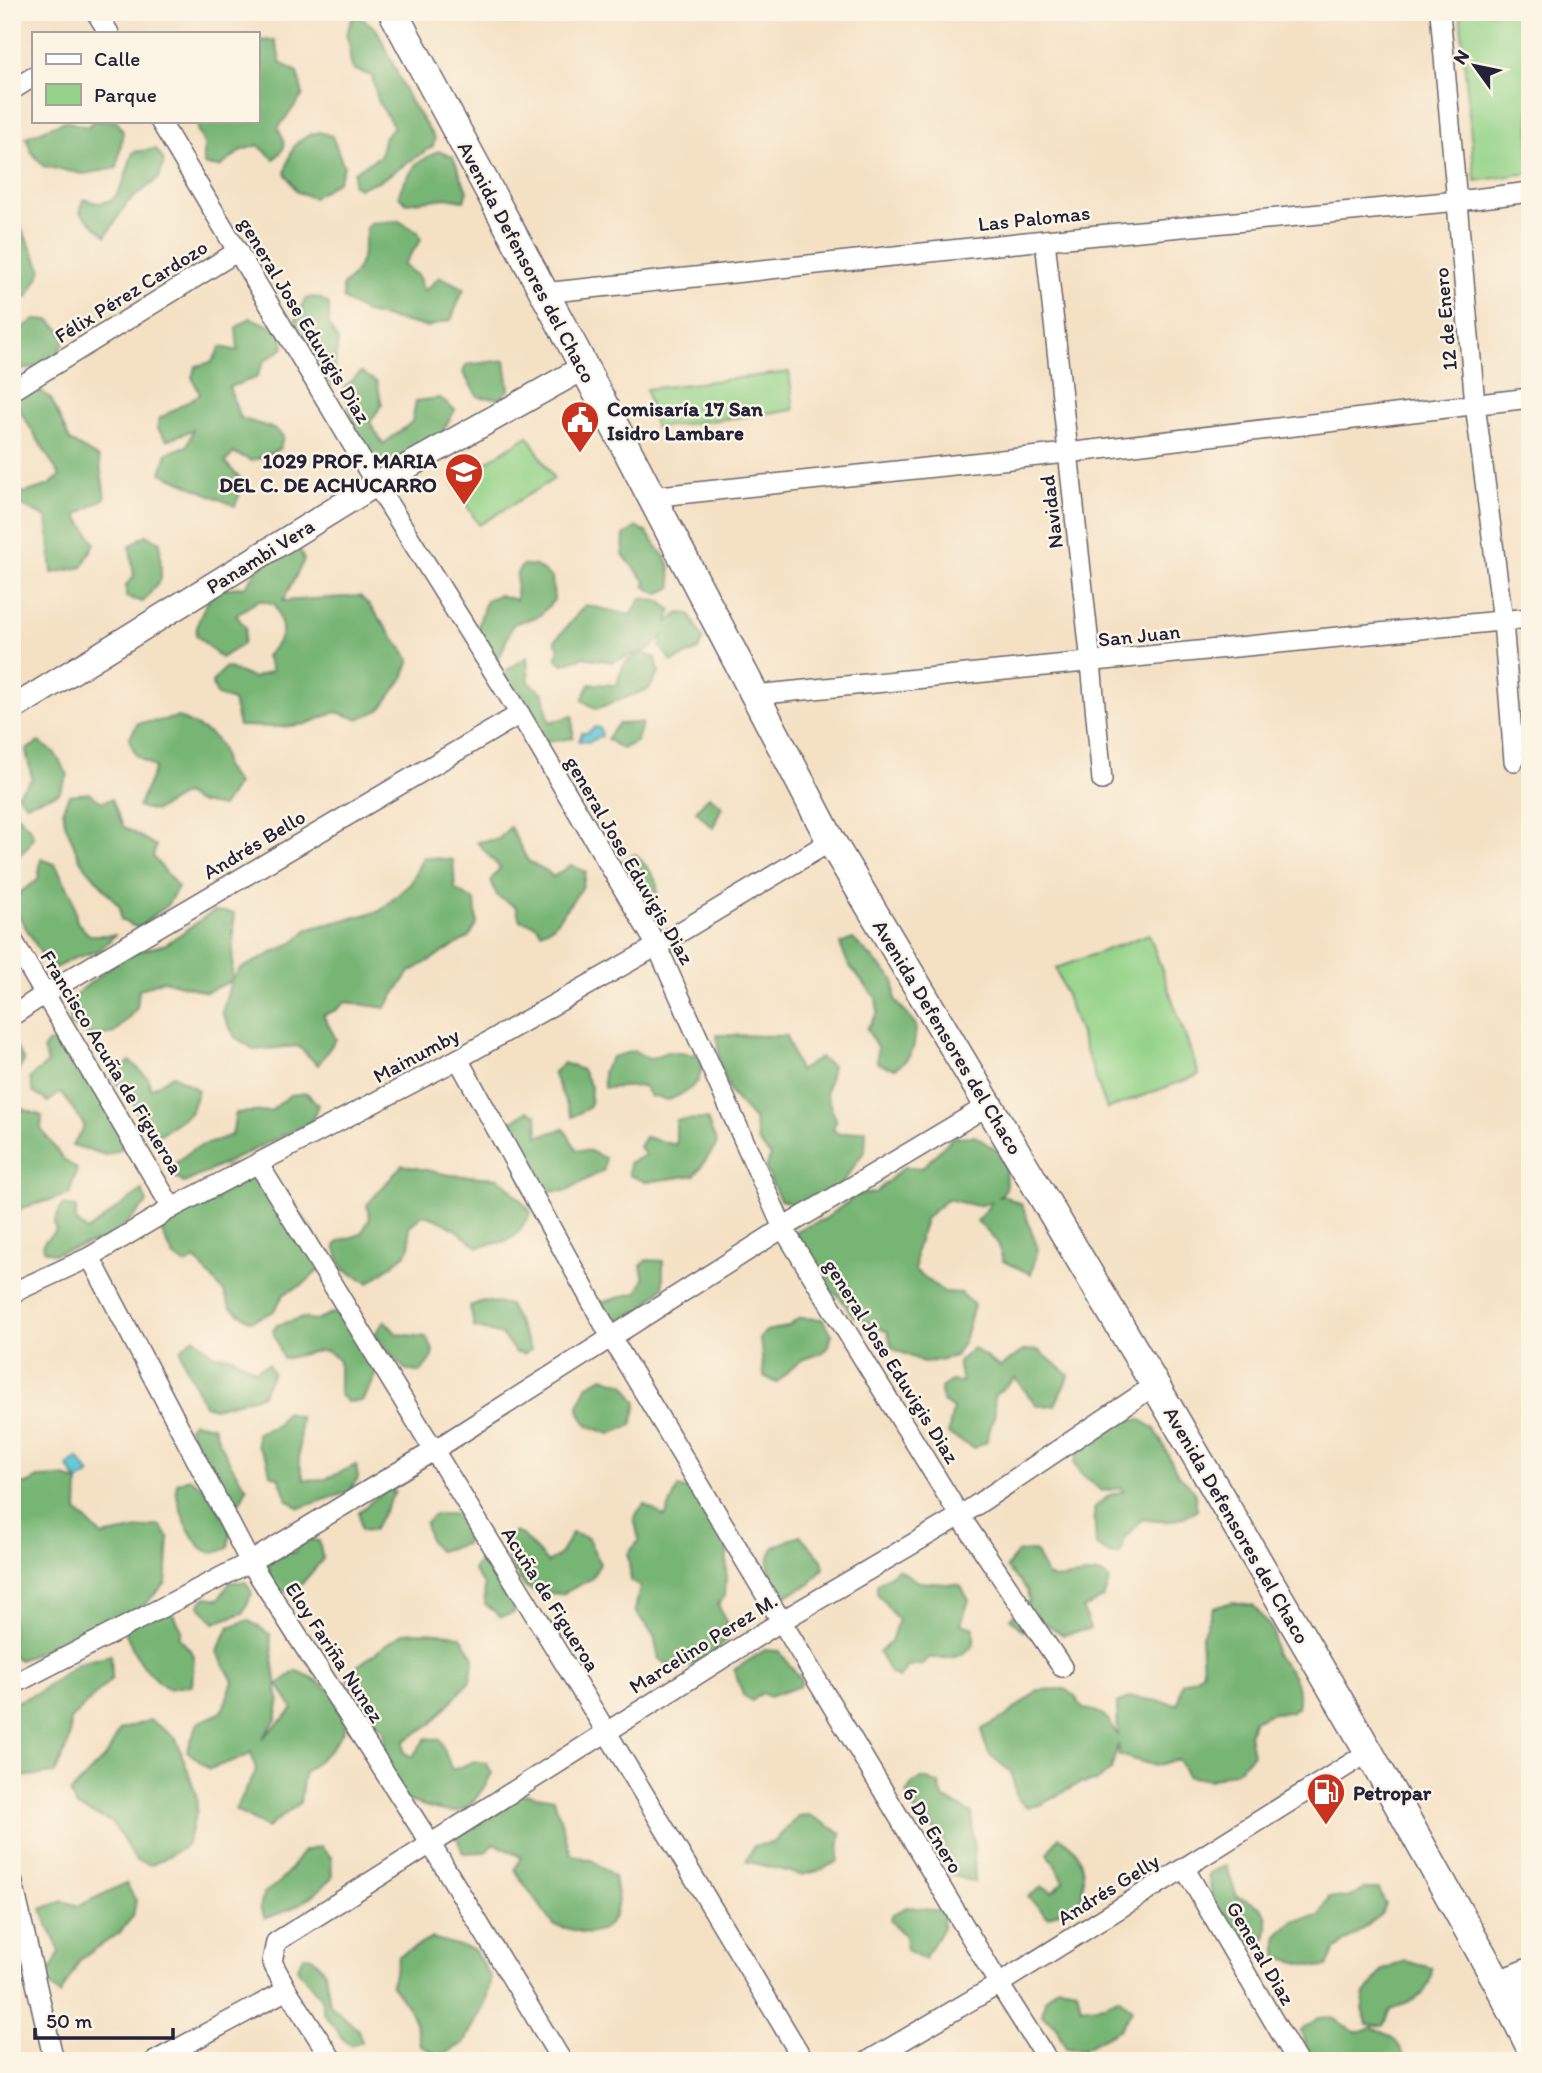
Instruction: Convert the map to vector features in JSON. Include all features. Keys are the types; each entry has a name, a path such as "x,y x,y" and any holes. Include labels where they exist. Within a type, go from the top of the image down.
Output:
{"main road":[{"name":"Avenida Defensores del Chaco","path":"393,12 831,841 1155,1385 1511,1992 1530,2046"}],"street":[{"path":"96,12 107,32"},
{"name":"12 de Enero","path":"1440,12 1475,404 1503,621 1514,761"},
{"path":"12,90 32,78"},
{"name":"general Jose Eduvigis Diaz","path":"161,122 376,484 520,714 657,946 783,1228 960,1516 1062,1667"},
{"name":"Las Palomas","path":"543,293 1530,192"},
{"name":"Navidad","path":"1045,240 1102,780"},
{"name":"Félix Pérez Cardozo","path":"12,391 237,251"},
{"name":"Panambi Vera","path":"12,709 376,484 583,368"},
{"path":"650,497 1067,453 1530,398"},
{"name":"San Juan","path":"754,695 1530,618"},
{"name":"Andrés Bello","path":"12,1016 46,993 520,714"},
{"name":"Mainumby","path":"12,1293 90,1257 172,1208 458,1059 657,946 831,841"},
{"name":"Francisco Acuña de Figueroa","path":"12,939 172,1208"},
{"name":"6 De Enero","path":"458,1059 611,1337 780,1622 1048,2061"},
{"path":"12,1685 250,1562 433,1451 783,1228 989,1105"},
{"name":"Acuña de Figueroa","path":"258,1163 606,1731 804,2061"},
{"name":"Eloy Fariña Nunez","path":"90,1257 250,1562 430,1843 562,2061"},
{"name":"Marcelino Perez M.","path":"286,1990 272,1962 276,1942 780,1622 960,1516 1155,1385"},
{"name":"Andrés Gelly","path":"868,2061 999,1984 1369,1752"},
{"name":"General Diaz","path":"1185,1868 1297,2061"},
{"path":"13,1885 54,2061"},
{"path":"1511,1992 1530,1970"},
{"path":"155,2061 286,1990 333,2061"}],"green space":[{"path":"355,12 377,30 410,101 435,139 433,146 381,180 359,188 353,185 354,172 380,156 385,136 394,127 378,101 372,76 353,69 351,64 346,35"},
{"path":"1460,12 1530,12 1530,173 1475,181"},
{"path":"275,40 281,63 297,72 303,95 278,128 284,148 274,159 258,145 242,150 220,167 204,165 204,144 197,129 200,122 259,122 259,41"},
{"path":"63,122 88,127 92,122 118,122 123,132 117,168 83,174 43,166 31,151 26,137"},
{"path":"319,132 332,136 344,167 338,181 313,198 297,192 285,173 294,146"},
{"path":"156,149 164,161 159,178 127,203 106,236 80,212 84,199 96,203 113,198 123,183 133,152"},
{"path":"438,151 453,157 467,191 464,201 446,198 407,203 399,196 401,188 416,164"},
{"path":"12,221 18,222 42,270 28,297 12,295"},
{"path":"399,221 418,232 421,240 403,265 418,276 424,291 440,277 464,288 451,320 427,327 367,313 344,300 342,286 359,267 367,226 371,223"},
{"path":"313,297 329,304 329,326 338,341 332,385 306,360 293,326 305,299"},
{"path":"250,318 281,330 284,348 264,361 256,378 229,387 240,418 275,429 283,436 280,449 252,461 234,453 225,462 244,483 235,506 161,473 167,453 187,446 193,430 167,440 157,428 159,419 200,394 192,377 196,366 212,362 221,347 238,351 236,328"},
{"path":"35,320 49,320 62,331 64,343 51,365 12,371 12,334"},
{"path":"505,360 509,390 501,398 478,397 463,373 466,365"},
{"path":"361,372 377,382 382,405 370,422 383,444 412,422 416,401 440,398 455,410 441,434 383,466 374,465 351,435 353,422 344,388"},
{"path":"789,372 794,410 655,428 646,389"},
{"path":"31,383 51,399 70,441 99,458 105,498 77,515 95,543 82,567 52,573 47,518 22,506 12,509 12,486 24,493 49,485 60,476 14,401"},
{"path":"528,436 554,479 479,525 453,483"},
{"path":"637,527 647,533 669,563 672,587 658,594 644,586 647,583 623,555 624,535"},
{"path":"146,535 160,542 161,579 143,602 126,597 126,585 134,577 130,546"},
{"path":"298,546 304,560 283,601 360,596 410,660 403,678 380,710 358,719 336,712 306,724 282,727 239,726 233,701 217,695 212,682 226,667 253,678 272,671 266,656 278,642 282,632 275,604 259,600 236,615 246,628 243,644 221,658 196,635 198,623 216,590 246,586 267,556"},
{"path":"523,565 536,566 552,578 554,600 539,616 513,624 494,664 474,640 486,600 499,595 516,600 517,573"},
{"path":"641,598 661,602 671,610 668,622 679,613 690,614 703,639 698,650 672,662 660,647 663,636 650,649 611,662 584,657 563,664 556,658 559,649 555,641 585,605 631,615"},
{"path":"642,653 656,658 659,672 649,689 596,709 582,700 590,684 617,685 624,665"},
{"path":"527,657 529,682 544,694 549,722 573,716 573,738 543,743 503,679 506,671"},
{"path":"178,717 210,734 221,747 224,766 237,784 222,807 196,802 185,794 155,811 138,807 155,768 136,755 129,739 138,723"},
{"path":"642,723 637,741 622,749 607,739 618,724"},
{"path":"39,742 54,752 68,775 59,793 26,804 17,794 32,779 26,750"},
{"path":"89,793 102,802 112,799 123,826 156,846 153,857 178,887 167,905 138,928 121,920 120,907 80,860 65,823 63,809 69,795"},
{"path":"709,796 722,806 713,828 696,811"},
{"path":"12,810 31,829 33,837 27,848 12,861"},
{"path":"510,827 528,861 553,877 571,865 586,872 582,888 553,926 541,932 536,925 520,920 516,907 497,896 491,880 500,868 477,842 499,839"},
{"path":"635,854 655,878 656,900 651,908 620,877 624,860"},
{"path":"423,857 453,860 455,889 475,901 477,924 469,937 410,972 385,1008 346,1002 323,1015 336,1039 318,1065 298,1046 255,1050 235,1037 222,1013 231,981 206,992 163,980 139,990 137,1008 114,1033 92,1037 69,1025 70,1001 80,991 126,955 166,944 214,911 234,913 232,980 240,969 296,941 308,929 380,911 411,883"},
{"path":"41,859 55,864 72,896 77,922 89,935 115,935 100,950 55,968 46,962 16,911 16,895 38,880"},
{"path":"1149,934 1199,1075 1107,1109 1056,968"},
{"path":"853,939 894,980 895,1000 916,1025 912,1050 907,1059 896,1068 877,1062 877,1048 867,1028 878,1013 876,998 848,964 840,944"},
{"path":"717,1035 786,1036 799,1071 820,1058 832,1066 826,1093 836,1121 833,1129 838,1134 866,1130 865,1150 842,1184 796,1212 793,1204 780,1200 765,1168 771,1156 758,1142 754,1119 731,1094 720,1063"},
{"path":"12,1040 24,1061 12,1081"},
{"path":"62,1040 76,1066 106,1080 123,1143 120,1150 106,1155 72,1145 84,1125 61,1092 48,1102 33,1092 30,1078 48,1063 43,1050 48,1043"},
{"path":"634,1051 649,1059 667,1052 698,1055 703,1064 698,1081 686,1092 669,1100 650,1096 644,1086 604,1088 603,1071 612,1057"},
{"path":"130,1061 148,1078 151,1089 173,1075 198,1090 190,1113 156,1137 139,1121 133,1101 112,1078"},
{"path":"564,1063 582,1070 591,1087 590,1107 572,1117 553,1073"},
{"path":"307,1093 318,1105 312,1120 305,1125 184,1183 174,1176 175,1164 193,1149 232,1135 236,1113 271,1111 290,1095"},
{"path":"12,1105 42,1116 41,1129 64,1160 77,1169 69,1195 21,1208 12,1219"},
{"path":"528,1111 537,1115 538,1136 564,1129 577,1150 590,1151 605,1158 604,1170 566,1191 526,1192 521,1176 525,1161 509,1142 506,1125"},
{"path":"707,1119 717,1144 695,1175 646,1182 629,1175 629,1163 646,1155 639,1147 645,1137 676,1145 676,1120"},
{"path":"975,1136 1005,1156 1006,1189 998,1198 1002,1195 1022,1205 1038,1249 1031,1274 1003,1261 998,1243 977,1221 992,1202 977,1206 947,1199 925,1219 916,1251 915,1270 944,1292 961,1293 974,1305 964,1341 955,1356 925,1363 892,1348 888,1332 852,1315 838,1295 816,1285 795,1231 825,1219 857,1195 875,1193 904,1167 922,1168 953,1137"},
{"path":"239,1164 278,1186 297,1207 325,1252 320,1269 304,1284 284,1294 273,1312 251,1321 230,1307 224,1292 195,1259 186,1264 174,1257 161,1231 186,1209 217,1201 215,1181 226,1167"},
{"path":"402,1165 450,1175 498,1178 531,1212 516,1235 498,1243 478,1247 446,1224 423,1215 409,1226 410,1247 405,1255 369,1283 343,1269 335,1246 339,1241 361,1234 370,1218 367,1205"},
{"path":"142,1190 147,1203 113,1237 54,1254 44,1250 43,1243 56,1230 54,1223 62,1205 76,1207 76,1221 87,1231"},
{"path":"646,1260 663,1261 663,1287 641,1311 615,1321 599,1316 600,1303 638,1292 644,1279 641,1266"},
{"path":"483,1301 509,1305 531,1349 524,1354 515,1352 502,1335 474,1327 470,1306"},
{"path":"332,1313 351,1319 366,1331 375,1374 362,1401 347,1402 339,1394 339,1361 333,1355 321,1351 283,1359 273,1331 277,1325 301,1318 316,1320"},
{"path":"799,1318 822,1319 832,1334 829,1343 823,1352 799,1362 777,1383 764,1376 760,1338 766,1331 787,1327"},
{"path":"385,1321 397,1334 426,1337 433,1350 432,1357 420,1373 405,1369 373,1336"},
{"path":"194,1337 214,1355 231,1356 255,1370 268,1364 273,1373 261,1396 214,1408 204,1405 183,1360 181,1349"},
{"path":"973,1348 1000,1367 1023,1351 1038,1350 1069,1375 1055,1405 1037,1406 1015,1378 994,1396 995,1413 986,1442 974,1448 948,1434 953,1409 942,1401 941,1388 951,1381 962,1382 958,1362"},
{"path":"603,1377 624,1384 637,1403 632,1425 610,1434 586,1423 578,1406 588,1385"},
{"path":"285,1412 300,1417 299,1461 304,1480 326,1479 356,1465 358,1478 349,1492 299,1508 287,1499 279,1478 270,1474 267,1459 257,1446 257,1433 277,1425"},
{"path":"1113,1419 1141,1420 1155,1429 1177,1473 1194,1490 1197,1509 1171,1521 1142,1519 1125,1539 1120,1554 1112,1555 1096,1546 1094,1508 1110,1495 1124,1491 1120,1488 1102,1491 1081,1474 1074,1464 1089,1437"},
{"path":"193,1422 213,1426 228,1458 247,1488 239,1504 221,1496 188,1427"},
{"path":"65,1477 78,1482 77,1511 102,1536 160,1525 169,1538 166,1583 144,1605 20,1660 12,1656 12,1484 27,1484 38,1478"},
{"path":"189,1478 205,1489 231,1529 228,1548 209,1552 201,1547 189,1530 176,1490 177,1483"},
{"path":"678,1487 695,1492 728,1529 725,1596 718,1604 731,1633 709,1661 676,1669 659,1659 654,1636 635,1611 640,1586 631,1581 628,1554 639,1540 634,1517 644,1504 665,1517"},
{"path":"385,1490 395,1492 373,1531 361,1530 359,1512"},
{"path":"435,1514 458,1514 468,1528 466,1544 438,1551 430,1541 425,1524"},
{"path":"515,1532 522,1535 548,1563 561,1553 572,1533 588,1538 600,1564 591,1579 562,1594 536,1592 524,1586 509,1562 507,1539"},
{"path":"800,1535 822,1560 824,1567 809,1585 787,1595 774,1590 768,1562 774,1547"},
{"path":"304,1539 319,1541 323,1559 294,1593 279,1592 273,1585 267,1558 278,1548 294,1553"},
{"path":"486,1550 519,1594 514,1613 501,1617 485,1604 484,1585 473,1570"},
{"path":"1035,1551 1047,1576 1055,1579 1100,1573 1110,1580 1103,1598 1083,1609 1090,1629 1063,1635 1045,1623 1023,1631 1010,1618 1029,1601 1027,1590 1007,1568 1017,1552"},
{"path":"898,1569 919,1582 960,1585 969,1600 961,1624 974,1628 974,1644 964,1653 954,1657 929,1658 922,1664 908,1666 899,1678 891,1674 879,1653 891,1641 898,1620 877,1593 877,1585"},
{"path":"230,1582 246,1582 252,1593 243,1613 214,1623 199,1605 206,1597 219,1599"},
{"path":"1232,1602 1253,1605 1273,1631 1275,1655 1294,1678 1298,1691 1297,1707 1290,1712 1273,1713 1253,1721 1249,1735 1253,1754 1237,1771 1209,1780 1187,1776 1178,1759 1155,1766 1119,1755 1118,1744 1111,1770 1097,1781 1080,1783 1040,1805 1027,1807 1017,1799 1011,1772 989,1754 982,1729 1005,1717 1038,1690 1065,1689 1083,1709 1096,1711 1105,1717 1118,1737 1117,1703 1131,1697 1178,1704 1182,1683 1195,1678 1203,1671 1201,1638 1213,1608"},
{"path":"169,1607 182,1630 179,1637 194,1655 192,1685 168,1689 141,1662 123,1627"},
{"path":"248,1620 270,1634 279,1704 276,1719 262,1739 293,1709 278,1684 296,1671 311,1677 335,1694 343,1714 344,1730 330,1750 304,1773 300,1803 267,1828 235,1810 256,1771 251,1752 247,1756 209,1769 187,1751 198,1723 222,1712 233,1681 217,1652 229,1627"},
{"path":"426,1632 461,1637 474,1657 470,1681 432,1723 404,1741 404,1753 412,1757 426,1738 440,1740 452,1770 475,1761 486,1763 492,1773 474,1800 460,1811 441,1810 405,1800 385,1761 384,1729 371,1720 361,1694 349,1685 348,1675 356,1667 403,1633"},
{"path":"765,1650 779,1651 801,1680 800,1686 769,1697 762,1693 752,1701 743,1695 734,1670"},
{"path":"111,1655 112,1678 71,1719 69,1742 55,1773 12,1778 12,1704 39,1692 79,1663"},
{"path":"150,1720 176,1738 196,1794 197,1810 186,1846 152,1865 136,1861 112,1822 77,1807 70,1793 107,1755 120,1730"},
{"path":"921,1779 939,1784 943,1798 972,1813 975,1882 951,1875 944,1840 909,1804 907,1792 913,1783"},
{"path":"525,1794 554,1799 571,1854 593,1861 614,1876 618,1902 614,1917 606,1928 589,1934 554,1925 515,1869 521,1857 494,1843 486,1852 463,1853 456,1835"},
{"path":"809,1815 841,1833 838,1861 819,1871 801,1875 746,1861 754,1846 773,1843 798,1816"},
{"path":"1059,1837 1074,1849 1082,1865 1082,1893 1080,1902 1048,1917 1028,1897 1042,1887 1053,1892 1064,1881 1048,1853"},
{"path":"320,1847 331,1857 332,1878 301,1903 265,1918 260,1908 264,1893 280,1882 304,1851"},
{"path":"1226,1865 1237,1897 1257,1905 1266,1916 1267,1931 1261,1952 1222,1918 1214,1904 1208,1874"},
{"path":"126,1883 136,1901 133,1916 120,1932 80,1960 60,1995 45,1981 60,1952 41,1909 63,1901 79,1906"},
{"path":"1364,1889 1379,1889 1385,1903 1381,1915 1335,1950 1327,1966 1316,1967 1277,1957 1277,1936 1293,1921 1320,1916 1329,1897 1348,1898"},
{"path":"907,1907 944,1911 943,1928 924,1959 907,1950 905,1936 890,1920 893,1914"},
{"path":"432,1938 474,1950 491,1978 485,2004 464,2043 440,2056 420,2045 410,2012 391,1984 399,1956"},
{"path":"304,1956 312,1957 325,1972 330,2004 358,2030 362,2042 352,2045 342,2038 324,2013 321,1998 297,1969"},
{"path":"1405,1961 1432,1968 1428,1985 1420,1996 1391,2010 1384,2026 1368,2024 1362,2010 1365,1994 1383,1970"},
{"path":"1058,1986 1077,1989 1081,2008 1105,2005 1119,1997 1132,2010 1120,2029 1082,2050 1066,2048 1055,2025 1042,2015 1045,2000"},
{"path":"1318,2018 1336,2020 1354,2031 1365,2031 1372,2027 1384,2033 1397,2043 1404,2061 1313,2061 1301,2031"}],"water":[{"path":"595,727 600,728 602,736 589,742 579,741 582,733"},
{"path":"78,1458 90,1474 78,1482 67,1466"}],"place":[{"name":"Comisaría 17 San Isidro Lambare","path":"580,454"},
{"name":"1029 PROF. MARIA DEL C. DE ACHUCARRO","path":"464,506"},
{"name":"Petropar","path":"1326,1826"}]}
